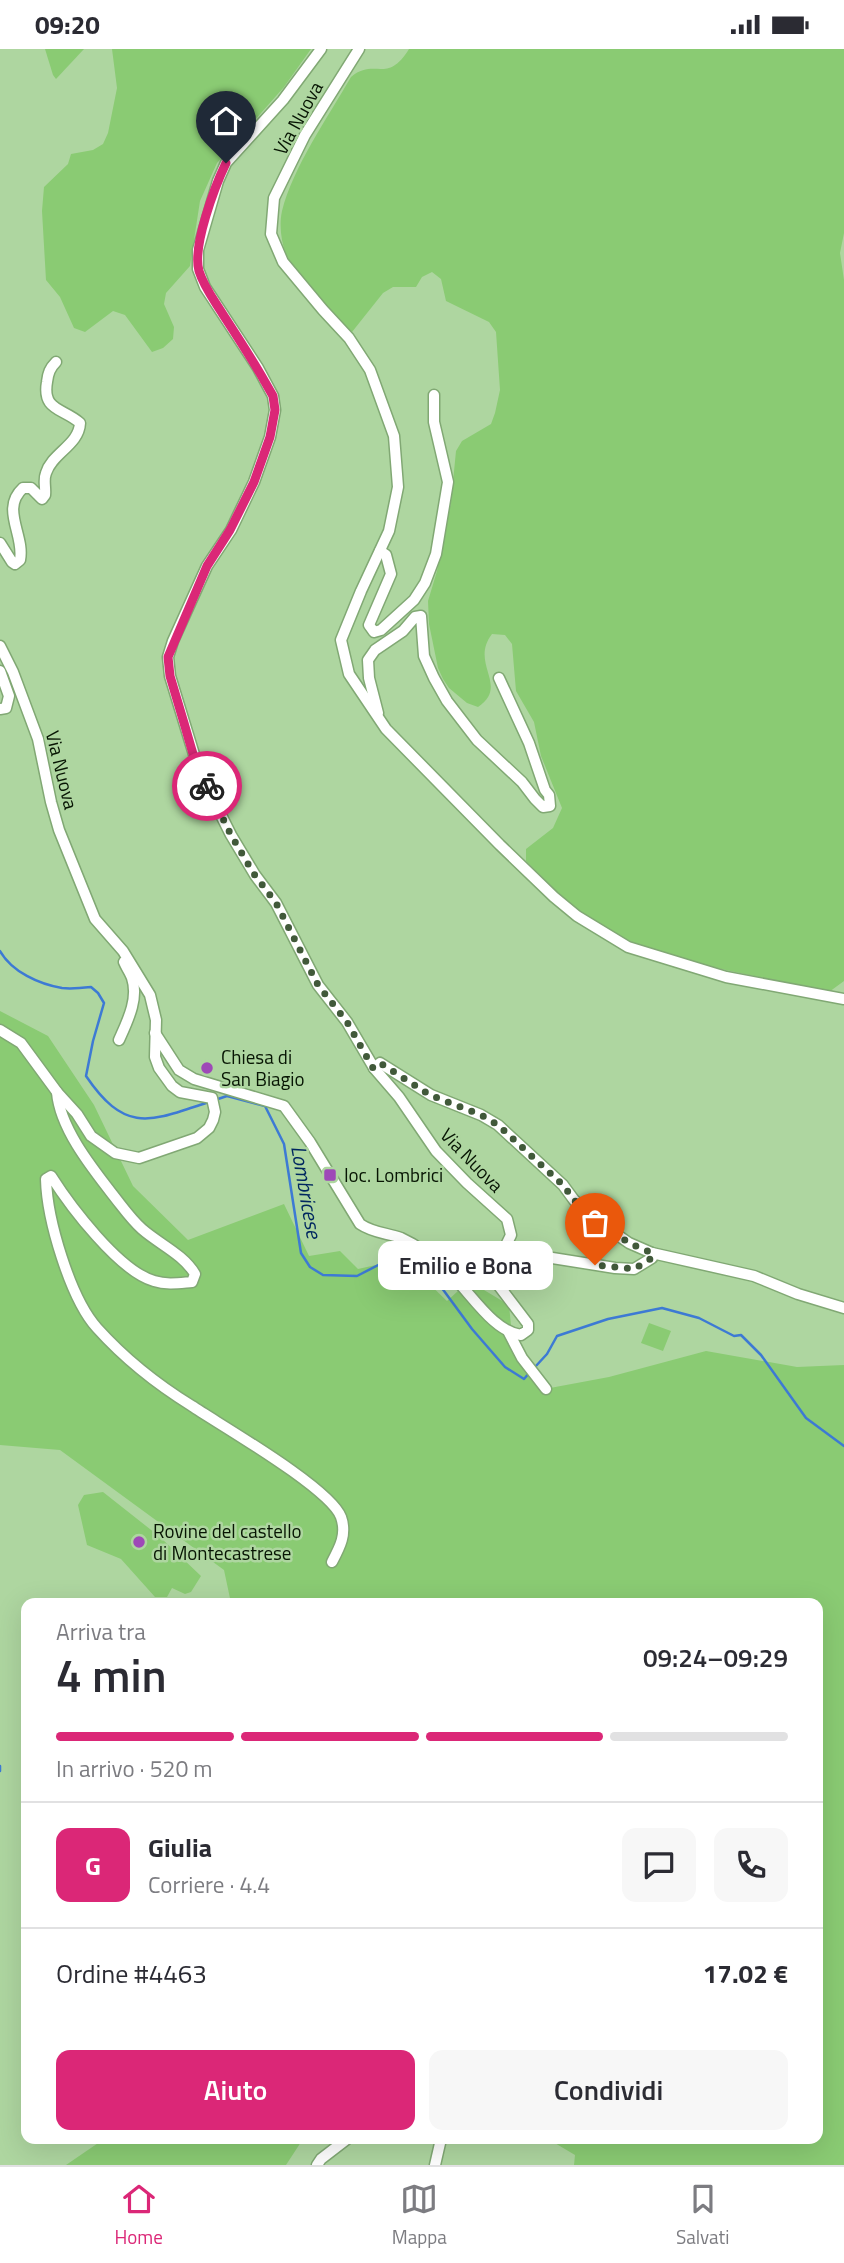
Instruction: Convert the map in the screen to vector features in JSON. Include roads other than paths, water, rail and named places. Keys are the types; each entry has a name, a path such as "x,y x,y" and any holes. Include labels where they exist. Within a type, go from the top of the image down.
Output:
{"street":[{"name":"Via Nuova","path":"0,646 13,672 38,740 51,802 95,919 123,951 150,995 156,1033 183,1074 284,1106 310,1142 360,1224 372,1231 401,1238 422,1249 451,1274 484,1312 509,1332 521,1335 528,1330 528,1324 496,1282 493,1272 511,1235 507,1219 436,1151 399,1097 373,1068 347,1022 318,985 276,903 254,874 219,813 195,761 170,676 168,657 207,566 230,530 254,482 270,437 275,410 273,396 258,368 205,286 198,269 198,250 218,181 226,163 282,100 321,49"},
{"name":"Via Nuova","path":"359,49 306,135 274,198 271,234 282,262 349,338 370,369 394,436 398,487 389,531 360,591 341,640 349,674 381,723 439,785 577,916 628,947 726,977 844,999"},
{"path":"0,543 12,562 20,560 13,499 23,488 31,488 41,499 45,495 46,471 75,438 79,428 80,423 48,402 46,391 49,371 56,362"},
{"path":"380,551 386,555 391,574 369,625 374,632 381,630 414,600 425,583 436,554 448,482 435,422 434,395"},
{"path":"381,723 372,692 368,660 374,650 403,631 415,617 421,616 424,656 447,701 477,740 522,782 543,807 550,806 549,795 529,743 499,678"},
{"path":"0,671 9,696 6,708 0,709"},
{"path":"119,1040 134,996 133,980 125,964 123,951"},
{"path":"0,1030 20,1043 77,1114 91,1136 115,1153 139,1158 197,1138 209,1128 215,1112 212,1098 180,1092 163,1076 155,1057 156,1033"},
{"path":"373,1068 380,1063 430,1095 481,1115 498,1125 563,1185 593,1218 629,1243 652,1253 754,1276 844,1308"},
{"path":"57,1092 58,1104 89,1165 142,1229 182,1259 195,1274 192,1282 174,1284 152,1281 133,1270 103,1243 51,1176 46,1179 46,1192 53,1224 78,1301 96,1327 125,1356 190,1406 241,1436 309,1484 331,1504 341,1515 344,1536 331,1562"},
{"path":"545,1257 634,1269 652,1258 652,1253"},
{"path":"509,1332 522,1358 546,1389"},
{"path":"317,2165 340,2144"},
{"path":"435,2165 440,2144"}],"waterway":[{"name":"Lombricese","path":"0,951 19,971 35,980 62,988 91,987 98,993 104,1003 86,1076 114,1108 127,1115 155,1118 209,1102"},
{"name":"Lombricese","path":"215,1100 227,1096 265,1106 284,1144 301,1253 310,1267 323,1275 357,1276 386,1261 414,1266 436,1280 472,1329 505,1367 524,1379 530,1372"},
{"name":"Lombricese","path":"535,1367 547,1354 557,1336 608,1319 662,1308 699,1318 734,1336 741,1335 761,1355 806,1418 844,1446"},
{"path":"0,1766 0,1771"}],"place":[{"name":"Chiesa di San Biagio","path":"207,1068"},
{"name":"Ioc. Lombrici","path":"330,1175"},
{"name":"Emilio e Bona","path":"595,1265"},
{"name":"Rovine del castello di Montecastrese","path":"139,1542"}]}
